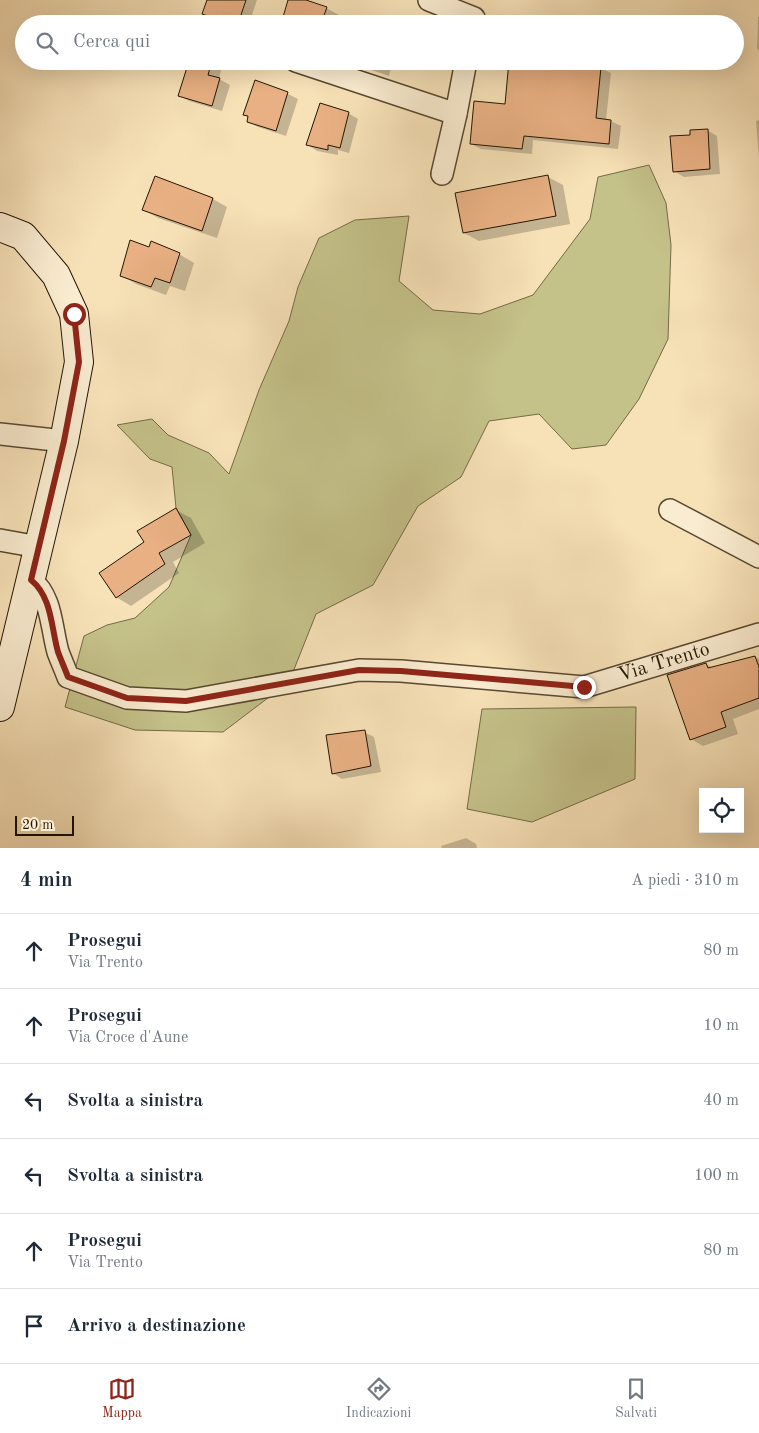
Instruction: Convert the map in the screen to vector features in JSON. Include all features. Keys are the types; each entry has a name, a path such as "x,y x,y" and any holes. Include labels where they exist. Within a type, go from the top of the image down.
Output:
{"main road":[{"path":"0,226 23,236 56,274 74,314 79,362 64,441 0,707"}],"street":[{"path":"429,0 476,14"},
{"path":"323,70 456,114"},
{"path":"442,174 464,70"},
{"path":"0,434 64,441"},
{"path":"670,510 759,558"},
{"path":"0,540 39,547"},
{"name":"Via Trento","path":"31,580 40,587 46,598 59,653 68,677 127,698 186,701 359,670 401,671 584,687 759,634"}],"shaded area":[{"path":"649,165 666,203 671,245 668,339 639,399 606,445 572,449 539,414 489,421 461,477 418,506 373,585 316,614 289,682 223,732 135,730 65,707 84,636 107,625 135,618 169,587 191,535 176,508 172,467 150,459 117,425 152,419 168,435 209,453 229,474 259,390 289,321 298,287 319,238 355,220 409,216 399,281 433,310 480,314 533,295 590,219 598,177"},
{"path":"636,707 635,779 532,822 467,809 482,709"}],"building":[{"path":"207,0 246,0 241,15 202,14"},
{"path":"288,0 306,0 327,7 324,15 284,15"},
{"path":"186,70 209,70 208,75 220,78 212,106 178,96"},
{"path":"508,70 601,70 596,118 611,120 609,144 524,136 522,149 470,144 474,101 505,104"},
{"path":"255,80 288,92 276,131 247,122 248,116 243,115"},
{"path":"320,103 349,112 340,148 328,145 328,150 306,145"},
{"path":"708,129 710,169 673,172 670,136 690,135 690,130"},
{"path":"548,175 556,216 463,233 455,193"},
{"path":"155,176 213,198 202,231 142,210"},
{"path":"130,240 149,247 151,241 180,253 170,283 155,278 151,287 120,276"},
{"path":"176,508 191,535 159,553 165,564 116,598 99,573 144,542 137,531"},
{"path":"755,656 759,667 759,698 721,712 726,727 690,740 667,675 706,663 708,668"},
{"path":"365,730 371,766 332,774 326,735"}],"route":[{"path":"74,314 79,362 64,441 31,580 40,587 46,598 59,653 68,677 127,698 186,701 359,670 401,671 584,687"}]}
